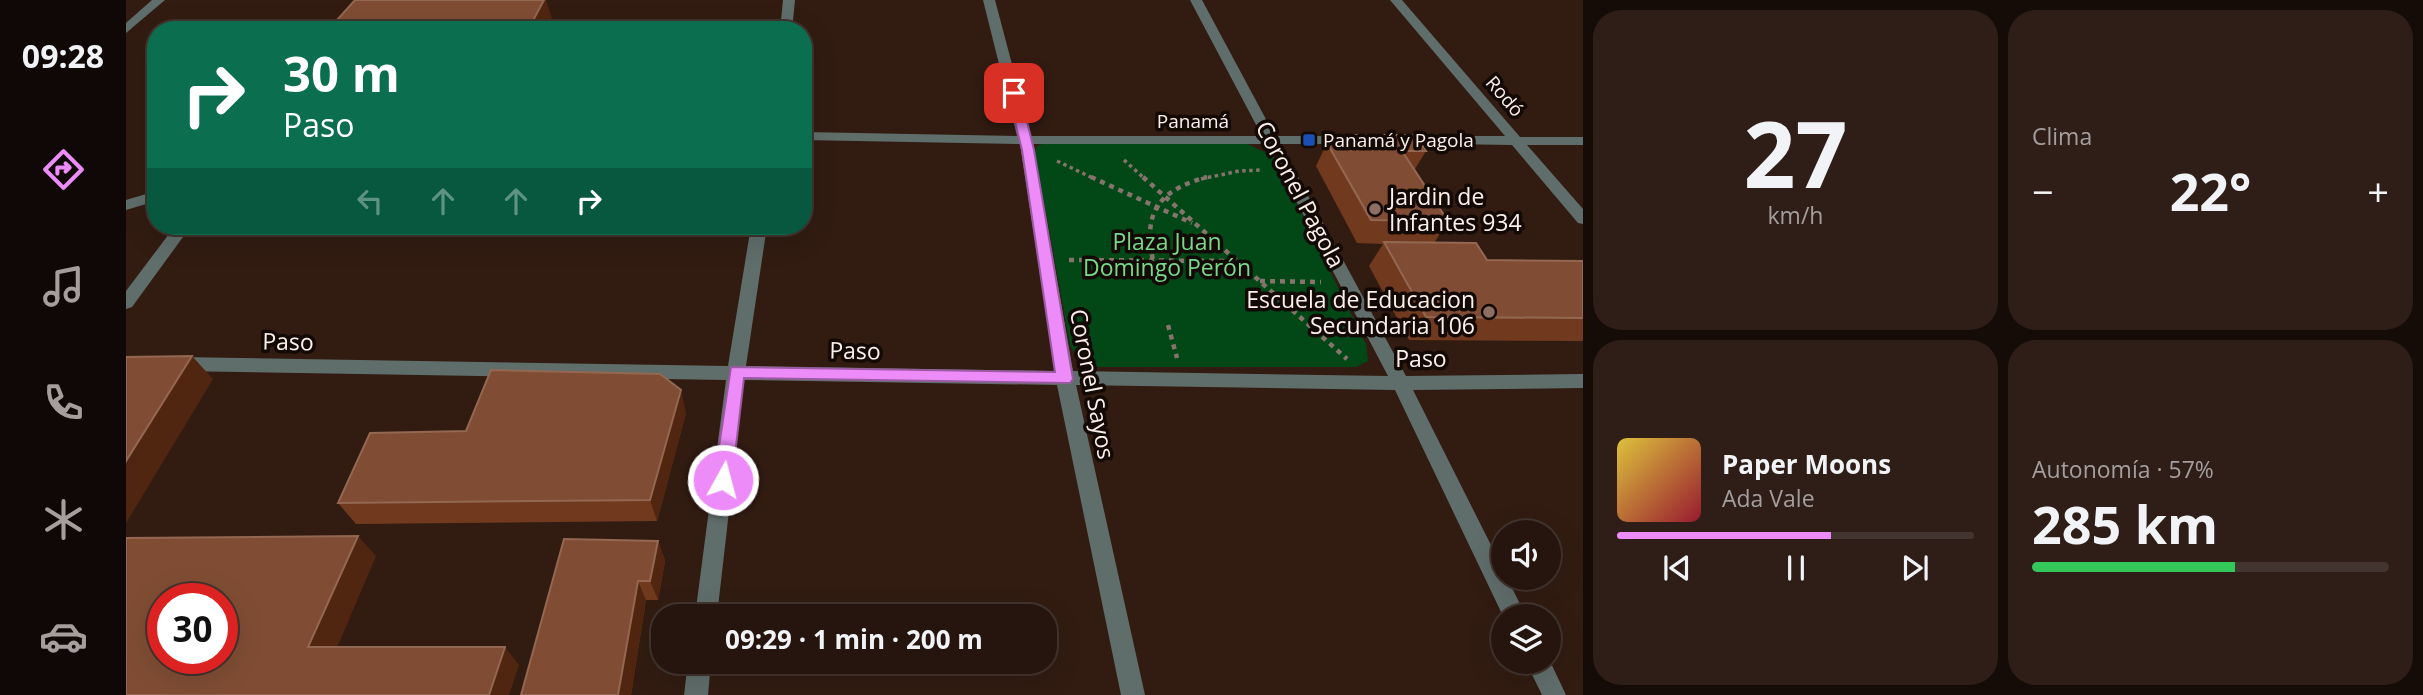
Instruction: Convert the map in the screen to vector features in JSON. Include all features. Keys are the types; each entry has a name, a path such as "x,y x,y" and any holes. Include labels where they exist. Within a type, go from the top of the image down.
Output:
{"street":[{"path":"126,29 159,0"},
{"path":"787,21 789,0"},
{"name":"Coronel Sayos","path":"989,0 1026,140 1065,379 1133,695"},
{"name":"Coronel Pagola","path":"1196,0 1400,382 1509,604"},
{"name":"Rodó","path":"1396,0 1583,219"},
{"name":"Panamá","path":"812,136 1026,140 1583,141"},
{"path":"126,205 147,199"},
{"path":"126,303 176,235"},
{"path":"707,604 736,372 758,235"},
{"name":"Paso","path":"154,364 1065,379 1583,381"},
{"path":"696,695 699,674"},
{"path":"1544,674 1554,695"}],"path":[{"path":"1115,152 1356,367"},
{"path":"1047,157 1196,224"},
{"path":"1155,268 1148,230 1158,207 1166,197 1181,185 1209,174 1269,170"},
{"path":"1066,260 1237,261"},
{"path":"1259,281 1322,282"},
{"path":"1168,325 1179,367"}],"green space":[{"name":"Plaza Juan Domingo Perón","path":"1045,143 1247,144 1273,156 1366,344 1368,361 1356,367 1097,367 1078,359 1070,345 1035,151 1037,146"}],"building":[{"path":"355,0 544,0 533,21 336,21"},
{"path":"1345,135 1415,135 1426,151 1402,151 1448,221 1371,220 1327,143 1350,144"},
{"path":"1384,242 1476,243 1487,260 1583,261 1583,318 1426,317"},
{"path":"192,356 126,461 126,357"},
{"path":"491,370 660,374 681,390 650,500 338,503 370,433 466,431"},
{"path":"358,536 308,647 505,647 489,695 126,695 126,538"},
{"path":"564,539 658,541 650,581 638,581 618,695 521,695"}],"place":[{"name":"Panamá y Pagola","path":"1309,140"},
{"name":"Jardin de Infantes 934","path":"1375,209"},
{"name":"Escuela de Educacion Secundaria 106","path":"1489,312"}],"route":[{"path":"723,480 736,372 1065,379 1028,150 1014,93"}]}
